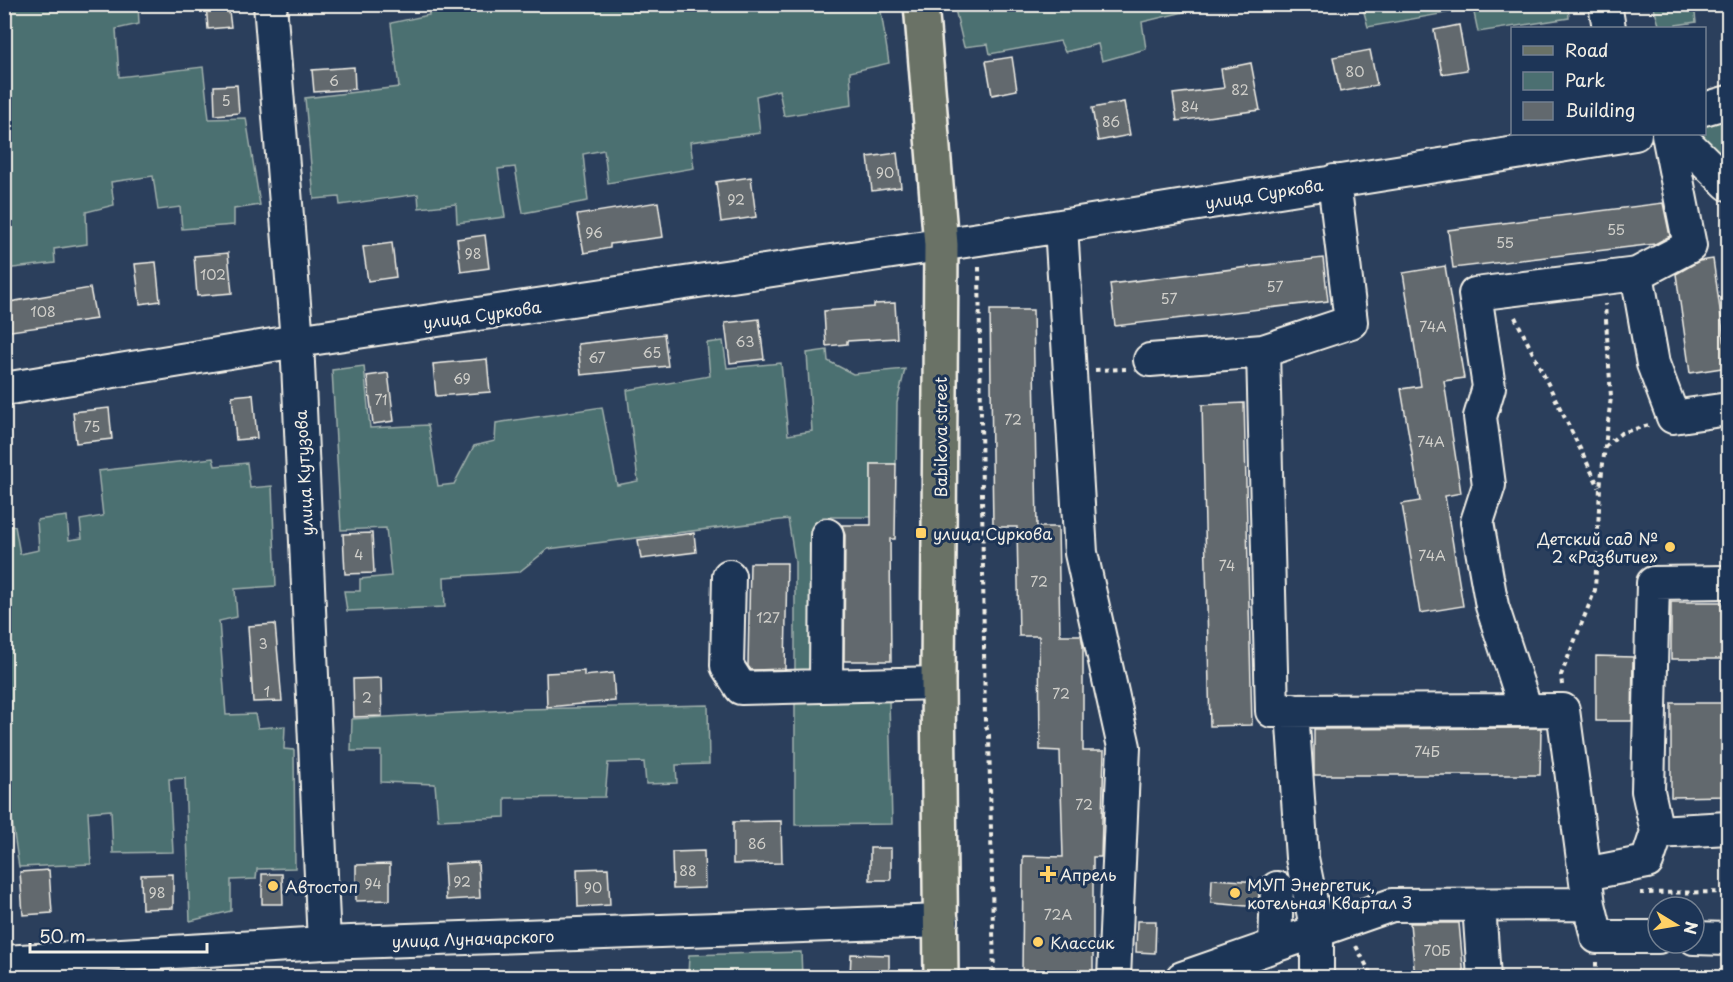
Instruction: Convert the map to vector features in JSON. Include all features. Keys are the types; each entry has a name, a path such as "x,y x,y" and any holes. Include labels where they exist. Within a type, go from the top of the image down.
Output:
{"main road":[{"name":"Babikova street","path":"921,4 940,245 938,683 941,978"}],"street":[{"name":"улица Кутузова","path":"270,4 297,341 324,943"},
{"path":"1605,4 1609,27"},
{"path":"1706,108 1728,102"},
{"name":"улица Суркова","path":"4,389 297,341 979,239 1624,135"},
{"path":"1526,710 1492,606 1477,522 1489,485 1480,417 1490,387 1475,294 1637,274 1690,246 1668,135"},
{"path":"1678,135 1728,184"},
{"path":"1142,364 1263,351 1351,322 1334,181"},
{"path":"1060,226 1081,553 1124,747 1114,978"},
{"path":"1637,274 1653,364 1673,417 1728,409"},
{"path":"1263,351 1272,711 1563,710 1587,889 1597,937 1646,938"},
{"path":"826,687 827,535"},
{"path":"729,576 727,666 741,687 938,683"},
{"path":"1182,978 1392,905 1479,904 1587,889 1647,862 1657,832 1648,791 1653,583 1728,582"},
{"path":"1292,710 1302,858 1308,891 1330,926 1317,978"},
{"path":"1657,832 1728,828"},
{"path":"1275,945 1270,887 1308,891"},
{"path":"1479,904 1484,978"},
{"name":"улица Луначарского","path":"4,962 324,943 942,921"},
{"path":"1706,938 1728,939"}],"path":[{"path":"979,239 985,723 989,735 994,978"},
{"path":"1563,710 1561,675 1595,590 1600,488 1611,397 1603,278"},
{"path":"1503,291 1600,488"},
{"path":"1100,369 1142,364"},
{"path":"1605,447 1621,433 1673,417"},
{"path":"1629,893 1728,892"},
{"path":"1330,926 1373,978"},
{"path":"1596,962 1596,978"}],"green space":[{"path":"954,4 1213,5 1142,22 1146,49 1102,61 1098,44 1065,52 1060,41 990,54 988,44 964,47"},
{"path":"4,5 138,5 139,24 116,29 119,77 203,67 209,119 246,118 260,205 234,209 234,225 182,229 180,207 158,210 153,176 111,182 114,205 86,212 87,244 54,249 55,263 5,269"},
{"path":"428,5 880,5 889,63 850,72 852,105 784,116 779,90 756,96 760,133 690,142 694,168 608,183 604,150 583,154 588,201 523,213 515,167 498,169 505,217 457,223 456,204 419,208 418,194 340,205 339,197 314,199 305,98 399,87 391,23 429,15"},
{"path":"1362,5 1568,5 1569,18 1478,32 1473,8 1368,27"},
{"path":"1653,5 1694,5 1696,22 1676,25 1676,27 1660,27"},
{"path":"1728,110 1728,169 1693,135 1706,135 1706,118"},
{"path":"723,341 727,368 781,363 788,435 812,431 807,353 827,350 828,361 853,374 905,369 897,403 896,464 871,464 871,517 823,517 821,676 795,676 795,562 788,519 548,549 519,572 444,577 445,607 347,611 344,591 360,591 360,579 391,576 386,528 341,530 332,370 364,366 370,428 428,425 438,486 454,484 474,446 495,441 496,423 602,407 617,485 638,481 627,390 710,376 707,343"},
{"path":"213,458 215,466 247,463 250,488 272,486 276,586 235,589 237,617 219,621 226,715 255,714 258,728 285,726 284,749 294,750 295,868 257,869 256,879 231,880 231,911 190,921 185,778 169,779 173,852 113,853 111,810 88,812 91,864 19,867 12,821 4,821 5,527 15,526 20,554 39,550 37,520 67,516 69,540 82,538 80,520 103,516 98,471"},
{"path":"889,700 892,824 795,825 795,702"},
{"path":"708,705 709,764 676,765 677,783 646,784 644,762 608,763 605,797 505,798 505,817 438,820 435,784 381,782 381,751 351,751 352,719 524,709"},
{"path":"801,952 802,977 688,977 689,955"}],"building":[{"path":"206,4 228,4 231,27 208,29"},
{"path":"1459,25 1467,70 1442,74 1434,30"},
{"path":"1370,50 1377,85 1340,92 1333,57"},
{"path":"1012,57 1017,90 992,95 986,61"},
{"path":"1251,63 1260,110 1177,121 1173,94 1224,88 1221,69"},
{"path":"354,67 355,89 314,92 312,70"},
{"path":"237,85 239,113 215,115 214,86"},
{"path":"1124,102 1130,135 1098,141 1092,108"},
{"path":"897,153 901,187 872,191 868,157"},
{"path":"751,177 756,217 721,222 716,182"},
{"path":"658,202 663,237 610,244 610,248 584,253 577,215"},
{"path":"1663,203 1670,236 1655,244 1453,268 1448,230"},
{"path":"485,235 489,268 461,272 457,239"},
{"path":"392,243 396,277 368,281 363,247"},
{"path":"228,253 232,293 197,296 194,256"},
{"path":"1323,258 1328,301 1115,326 1110,284"},
{"path":"1713,259 1728,367 1690,373 1676,274 1699,261"},
{"path":"156,262 160,301 140,304 135,264"},
{"path":"1445,266 1464,378 1444,381 1461,493 1445,496 1463,606 1420,613 1402,504 1420,501 1401,389 1421,386 1403,273"},
{"path":"90,288 96,319 4,332 4,303"},
{"path":"895,303 897,338 847,341 847,344 826,346 824,311"},
{"path":"990,310 1033,310 1037,527 1058,527 1060,635 1081,635 1083,646 1083,751 1104,751 1101,857 1093,857 1093,978 1022,978 1023,856 1063,857 1060,751 1040,750 1039,636 1019,636 1017,527 993,527"},
{"path":"759,319 764,359 730,363 725,323"},
{"path":"664,334 668,366 581,375 578,344"},
{"path":"487,359 490,392 436,396 433,364"},
{"path":"388,373 394,421 373,424 367,376"},
{"path":"253,394 257,438 236,440 232,396"},
{"path":"1244,403 1252,725 1210,726 1202,405"},
{"path":"109,408 112,439 76,443 73,412"},
{"path":"871,464 896,464 895,539 890,539 891,661 844,661 845,535 842,525 871,525"},
{"path":"372,533 374,573 345,574 343,534"},
{"path":"694,533 696,552 641,559 638,540"},
{"path":"750,563 787,563 785,669 751,670 748,666"},
{"path":"1671,602 1728,602 1728,659 1671,659"},
{"path":"275,624 282,701 253,702 248,626"},
{"path":"1596,656 1633,657 1632,721 1596,721"},
{"path":"584,671 584,676 613,673 615,701 547,707 546,673"},
{"path":"381,678 382,716 354,717 353,679"},
{"path":"1671,703 1728,703 1728,796 1671,797"},
{"path":"1541,728 1540,775 1314,775 1314,729"},
{"path":"781,821 782,863 733,864 733,822"},
{"path":"870,848 891,848 891,880 870,880"},
{"path":"704,851 705,888 673,889 672,852"},
{"path":"478,862 480,898 446,900 444,864"},
{"path":"390,864 390,900 356,901 356,865"},
{"path":"608,868 610,905 578,907 577,869"},
{"path":"49,870 52,913 23,915 20,872"},
{"path":"173,874 173,908 142,909 141,875"},
{"path":"262,874 282,874 283,904 262,904"},
{"name":"МУП Энергетик, котельная Квартал З","path":"1212,879 1260,882 1258,907 1211,903"},
{"path":"1137,921 1156,921 1155,953 1136,952"},
{"path":"1410,923 1459,923 1464,978 1415,978"},
{"path":"851,954 889,955 889,978 850,978"}],"place":[{"name":"улица Суркова","path":"921,533"},
{"name":"Детский сад № 2 «Развитие»","path":"1670,547"},
{"name":"Апрель","path":"1048,874"},
{"name":"Автостоп","path":"273,886"},
{"name":"МУП Энергетик, котельная Квартал З","path":"1235,893"},
{"name":"Классик","path":"1038,942"}]}
